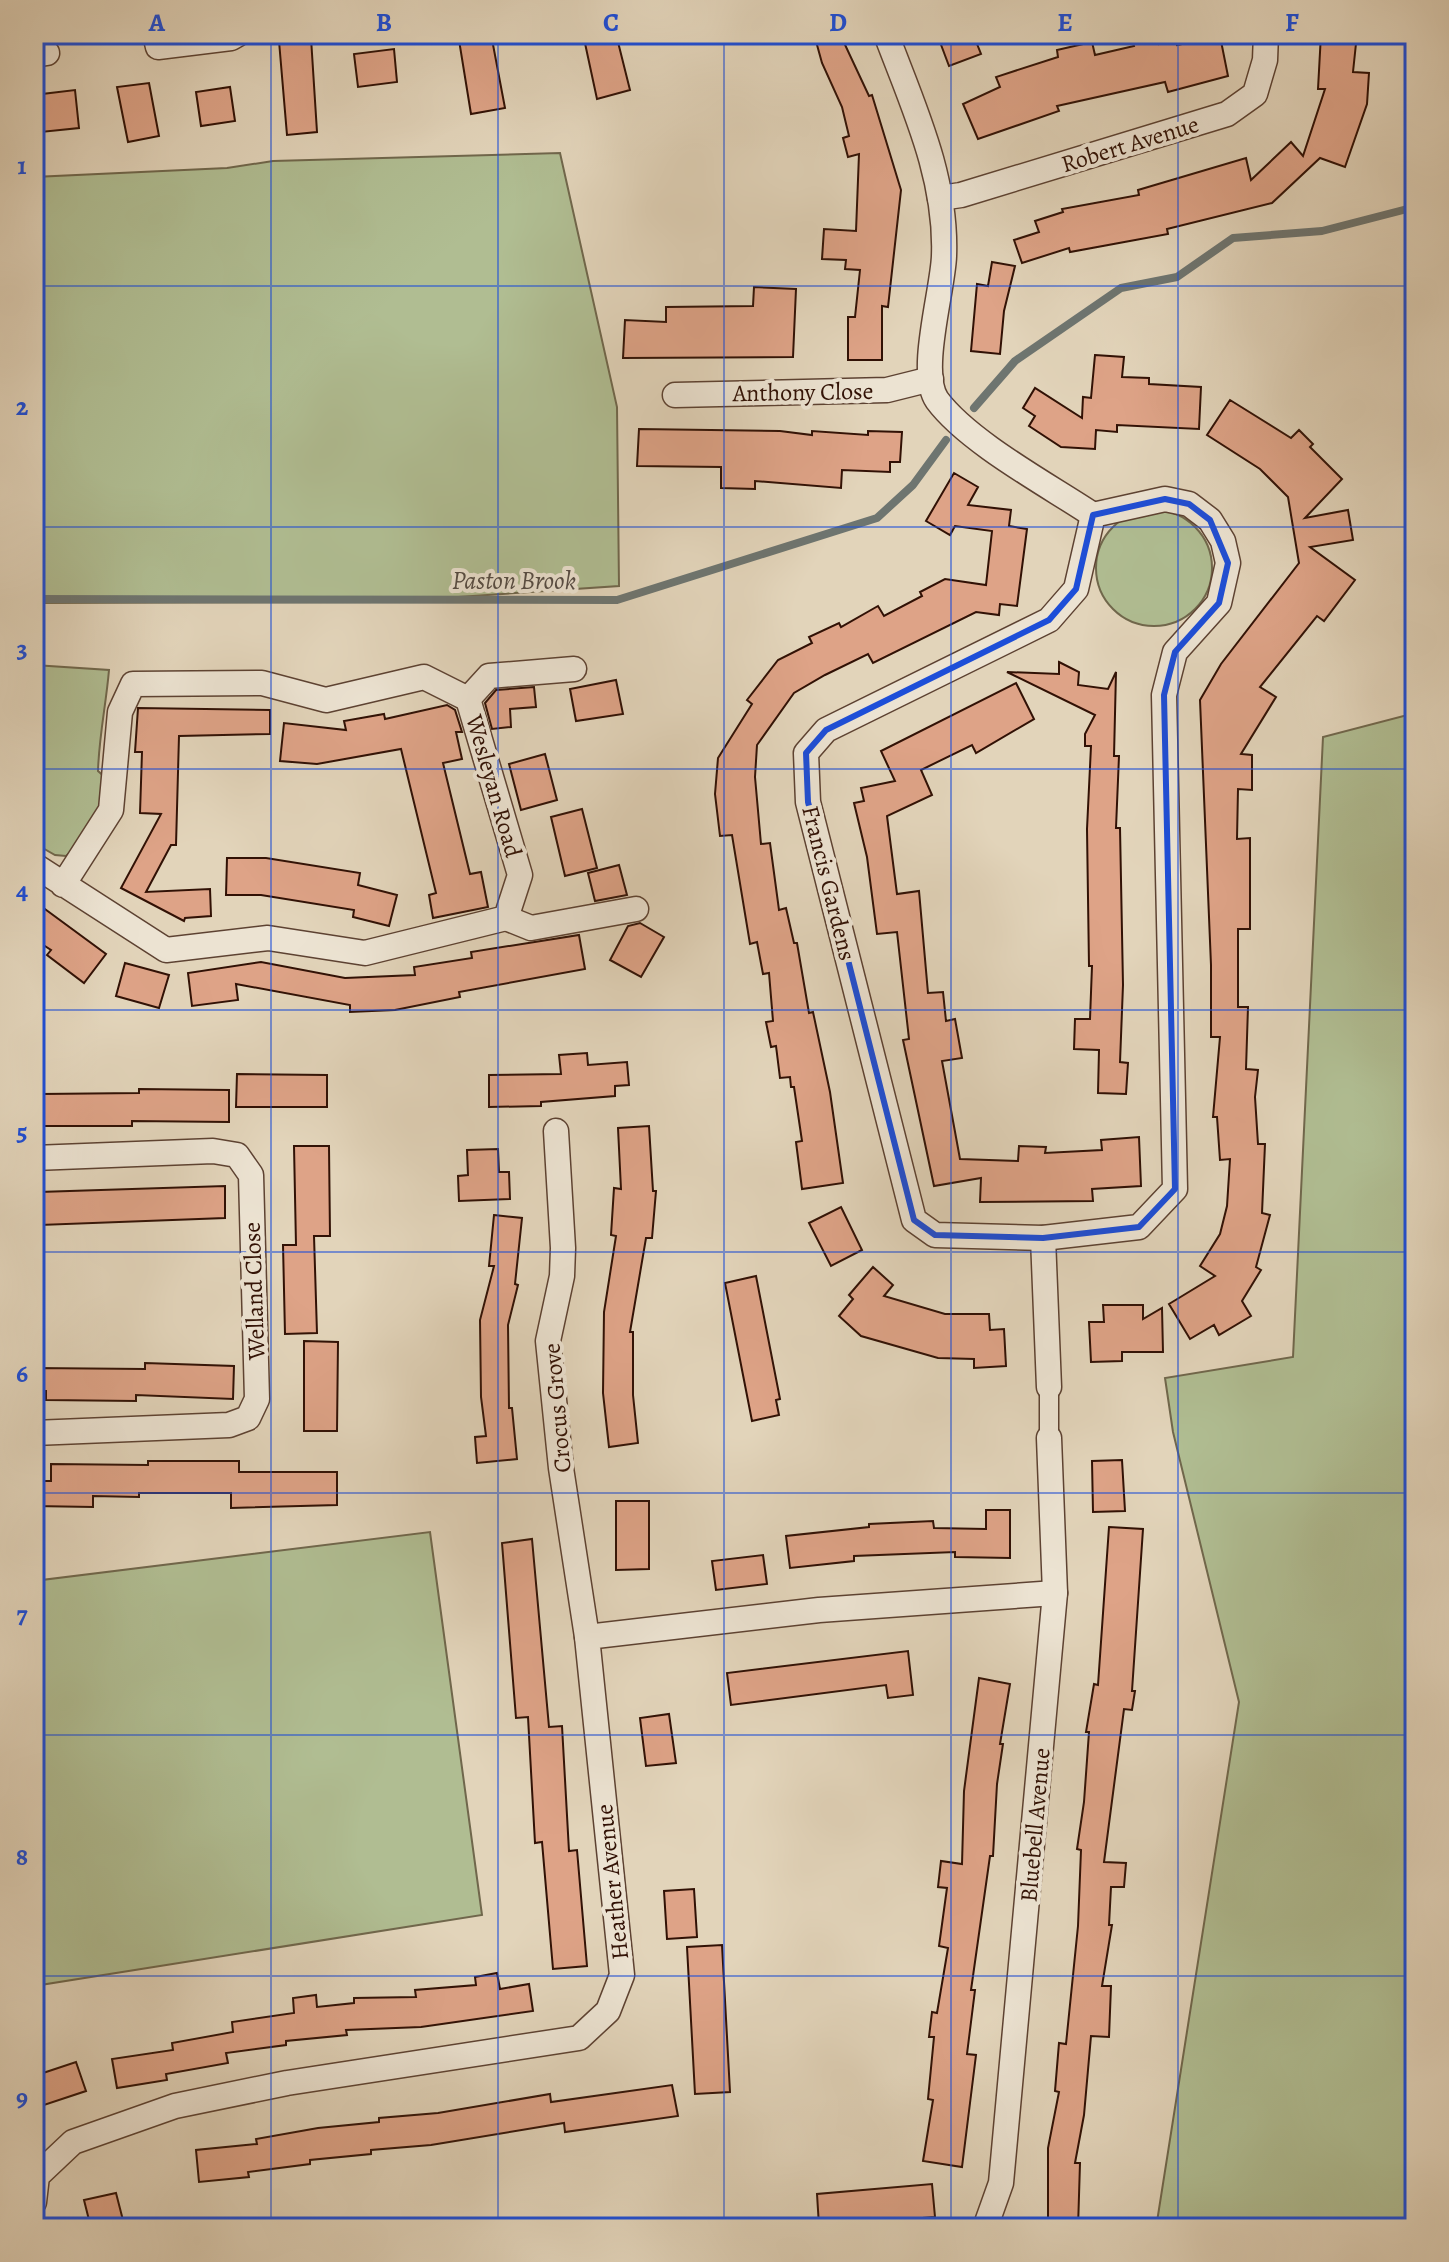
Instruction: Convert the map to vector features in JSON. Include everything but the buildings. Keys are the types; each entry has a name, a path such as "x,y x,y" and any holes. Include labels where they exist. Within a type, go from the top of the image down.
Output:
{"street":[{"path":"155,34 158,47 231,38 238,34"},
{"path":"886,34 934,160 940,198 944,256 931,379 935,398 962,426 1093,515"},
{"name":"Robert Avenue","path":"940,198 961,195 1227,114 1255,94 1265,60 1266,34"},
{"name":"Anthony Close","path":"675,395 887,390 931,379"},
{"name":"Francis Gardens","path":"1165,499 1189,504 1210,520 1223,541 1228,563 1219,603 1175,652 1164,695 1175,1189 1139,1227 1043,1238 935,1235 914,1220 808,802 806,753 826,730 1049,620 1076,589 1093,515 1143,501 1165,499"},
{"name":"Wesleyan Road","path":"468,699 489,676 574,669"},
{"name":"Wesleyan Road","path":"63,885 111,810 120,712 133,684 262,683 326,700 424,677 468,699 520,875 506,918"},
{"path":"34,865 166,950 268,938 365,953 506,918 531,928 636,909"},
{"name":"Crocus Grove","path":"556,1131 562,1276 548,1341 561,1468 587,1637"},
{"name":"Welland Close","path":"34,1158 213,1151 237,1155 251,1175 257,1399 248,1418 229,1425 34,1433"},
{"path":"1043,1238 1049,1428"},
{"name":"Bluebell Avenue","path":"985,2228 1001,2183 1055,1593 1049,1428"},
{"path":"587,1637 819,1610 1055,1593"},
{"name":"Heather Avenue","path":"34,2202 37,2176 73,2142 175,2106 287,2083 579,2038 608,2011 622,1975 587,1637"}],"highlighted area":[{"path":"1165,499 1189,504 1210,520 1228,563 1219,603 1175,652 1164,695 1175,1189 1139,1227 1043,1238 935,1235 914,1220 808,802 806,753 826,730 1049,620 1076,589 1093,515"}],"green space":[{"path":"560,153 617,407 619,586 384,602 34,603 34,177 227,168 273,161"},
{"path":"1415,286 1415,605 1405,557"},
{"path":"1154,510 1176,514 1195,527 1208,546 1212,568 1208,590 1195,609 1176,622 1154,626 1132,622 1113,609 1100,590 1096,568 1100,546 1113,527 1132,514"},
{"path":"34,665 109,670 98,771 107,779 103,803 83,840 66,856 55,855 34,843"},
{"path":"1415,713 1415,2228 1156,2228 1239,1702 1173,1432 1165,1378 1293,1357 1323,737"},
{"path":"430,1532 482,1915 34,1986 34,1581"}],"waterway":[{"name":"Paston Brook","path":"974,408 1015,361 1121,288 1177,277 1233,238 1322,231 1415,207"},
{"name":"Paston Brook","path":"34,599 617,600 877,518 913,485 946,440"}]}
